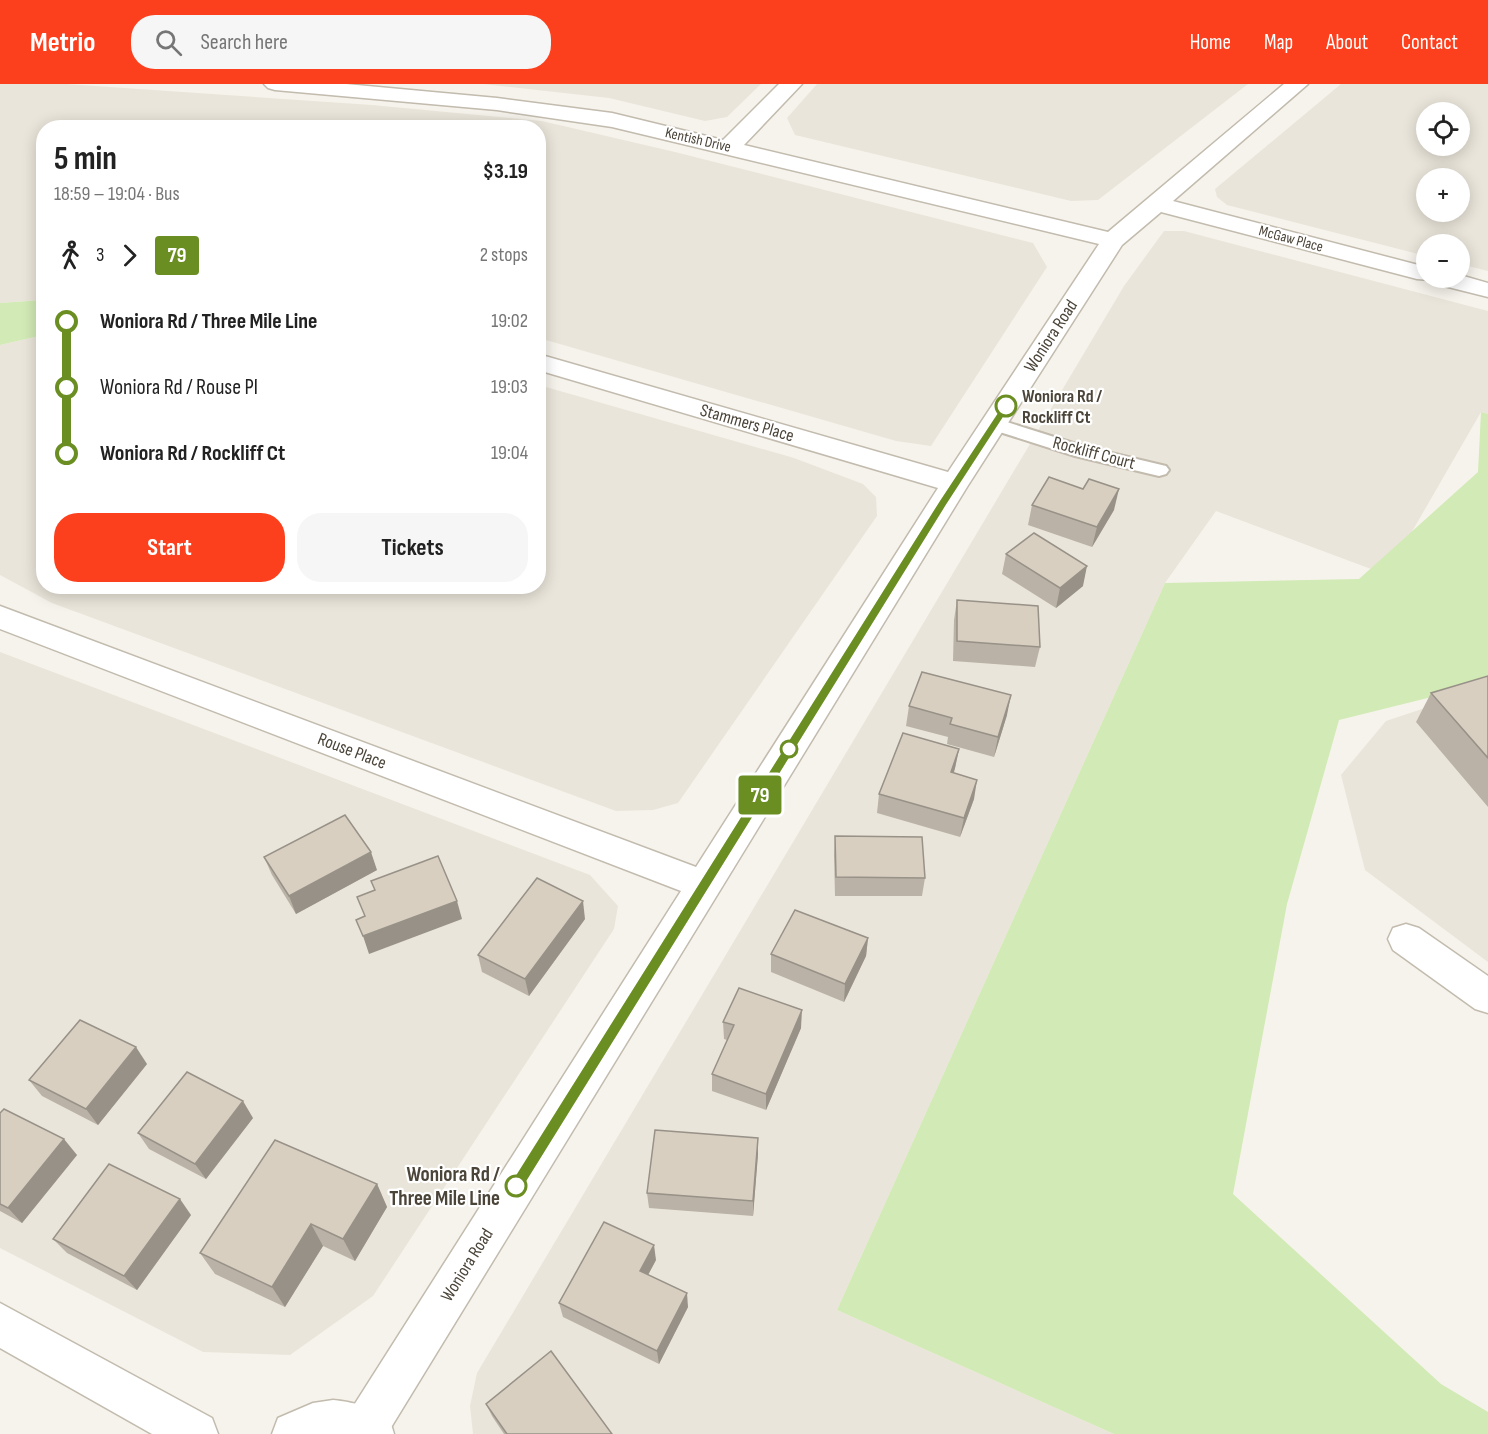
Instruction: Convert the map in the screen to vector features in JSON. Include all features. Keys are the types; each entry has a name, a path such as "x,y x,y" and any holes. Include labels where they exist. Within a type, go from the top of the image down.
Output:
{"street":[{"name":"Kentish Drive","path":"275,84 572,113 729,147 1113,240"},
{"path":"729,147 791,84"},
{"name":"Woniora Road","path":"369,1431 704,885 955,483 1113,240 1297,84"},
{"name":"McGaw Place","path":"1155,203 1416,271"},
{"path":"1470,285 1488,290"},
{"name":"Stammers Place","path":"546,365 955,483"},
{"name":"Rouse Place","path":"0,617 704,885"},
{"path":"1406,939 1488,997"},
{"path":"0,1324 196,1434"},
{"path":"294,1434 320,1423 343,1422 369,1431"}],"lane":[{"name":"Rockliff Court","path":"994,424 1082,452 1159,470"}],"shaded area":[{"path":"0,84 66,84 372,105 531,120 36,120 36,300 0,303"},
{"path":"483,84 761,84 727,117 705,121 609,98"},
{"path":"817,84 1248,84 1098,200 1071,201 795,135 787,118"},
{"path":"1341,84 1488,84 1488,271 1470,266 1470,234 1416,234 1416,253 1227,205 1217,197 1215,189"},
{"path":"546,122 675,152 1033,243 1047,267 931,446 896,441 546,340"},
{"path":"1164,231 1184,231 1488,311 1488,414 1481,412 1387,575 1216,511 1165,583 837,1310 1114,1434 473,1434 470,1406 477,1373 1124,286"},
{"path":"36,337 36,594 546,594 546,387 794,458 863,484 876,497 877,516 678,803 653,810 616,811 52,603 0,575 0,345"},
{"path":"0,652 590,875 618,906 614,929 373,1296 290,1355 203,1352 0,1248"},
{"path":"1488,687 1488,962 1365,870 1341,775 1386,721"}],"green space":[{"path":"36,300 36,337 0,345 0,303"},
{"path":"1481,412 1488,414 1488,683 1339,720 1287,904 1233,1194 1441,1384 1488,1412 1488,1434 1114,1434 837,1310 1165,583 1359,579 1478,472"}],"building":[{"path":"1049,477 1083,489 1089,479 1119,489 1097,527 1032,505"},
{"path":"1034,533 1087,566 1060,588 1006,554"},
{"path":"957,600 1038,606 1040,647 957,641"},
{"path":"922,672 1011,695 998,737 950,724 952,718 909,706"},
{"path":"1488,676 1488,758 1431,693"},
{"path":"903,733 959,749 951,772 977,780 964,818 879,794"},
{"path":"345,815 371,852 289,896 264,857"},
{"path":"835,836 922,837 925,878 836,877"},
{"path":"438,856 457,901 363,936 356,920 365,916 357,897 375,890 371,881"},
{"path":"537,878 583,901 525,979 478,955"},
{"path":"795,910 868,938 845,984 771,954"},
{"path":"739,988 802,1010 766,1094 712,1074 734,1025 723,1022"},
{"path":"80,1020 136,1047 86,1109 29,1080"},
{"path":"187,1072 243,1101 195,1164 138,1133"},
{"path":"4,1109 64,1139 8,1208 0,1204 0,1113"},
{"path":"655,1130 758,1138 753,1201 647,1193"},
{"path":"275,1140 377,1184 343,1239 311,1224 272,1287 200,1253"},
{"path":"109,1164 180,1199 124,1276 53,1239"},
{"path":"604,1222 654,1245 640,1271 687,1293 657,1351 559,1303"},
{"path":"551,1351 612,1434 507,1434 486,1404"}],"bus line":[{"name":"79","path":"516,1186 1006,406"}],"place":[{"name":"Woniora Rd / Rockliff Ct","path":"1006,406"},
{"name":"Woniora Rd / Three Mile Line","path":"516,1186"}]}
